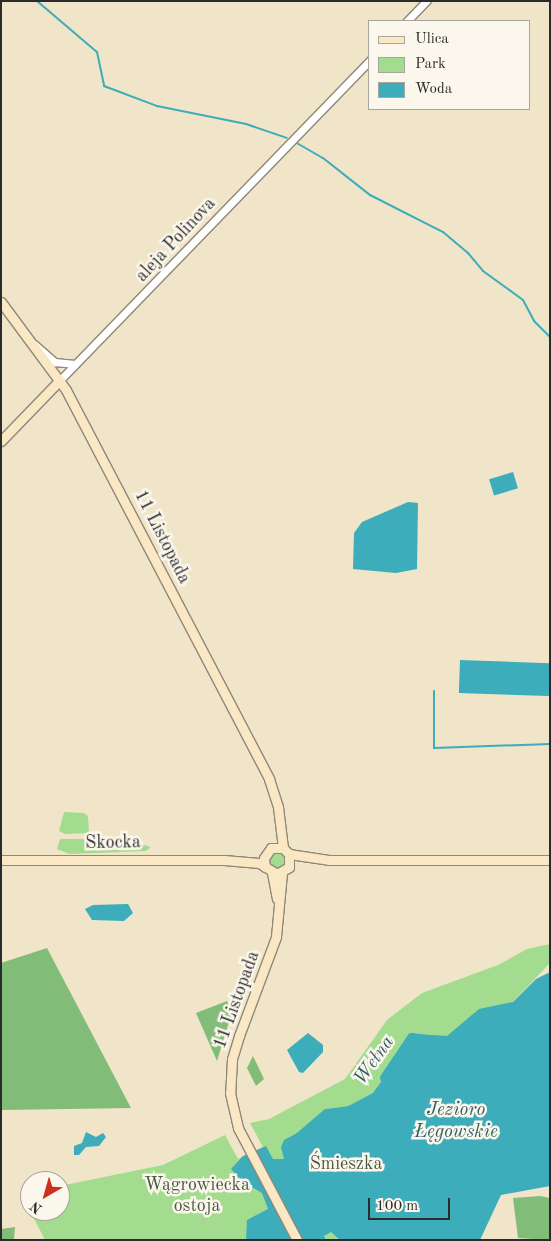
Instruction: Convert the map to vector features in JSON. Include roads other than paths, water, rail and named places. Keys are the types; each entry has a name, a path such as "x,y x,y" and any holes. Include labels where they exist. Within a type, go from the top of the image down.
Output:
{"main road":[{"name":"11 Listopada","path":"1,302 60,380 260,763 276,798 286,851 277,870 278,906 276,936 232,1059 230,1093 245,1144 297,1240"},
{"path":"1,442 60,380"},
{"path":"276,798 268,851 277,870"},
{"name":"Skocka","path":"224,860 268,851 286,851 329,860"},
{"name":"Skocka","path":"1,860 224,860 254,862 277,870 329,860 550,860"}],"street":[{"path":"408,20 426,1"},
{"name":"aleja Polinova","path":"60,380 72,374 78,363 368,62"},
{"path":"34,344 56,362 78,363"}],"water":[{"path":"513,472 518,488 494,496 489,479"},
{"path":"408,502 418,503 417,569 396,573 353,569 354,533 362,522"},
{"path":"460,660 550,663 549,696 459,693"},
{"path":"128,904 133,913 124,921 92,920 85,909 93,905"},
{"name":"Jezioro Łęgowskie","path":"550,972 550,1186 501,1195 480,1240 340,1240 331,1232 324,1236 326,1240 246,1240 247,1220 268,1209 262,1193 242,1181 231,1169 243,1156 266,1146 273,1159 284,1159 281,1147 284,1140 373,1093 416,1034 447,1036 479,1009 513,1002 536,979"},
{"path":"308,1033 323,1045 323,1052 303,1073 299,1072 287,1050"},
{"path":"86,1132 96,1137 103,1133 106,1137 99,1146 86,1147 79,1155 74,1155 74,1146 82,1143"}],"waterway":[{"path":"37,1 97,52 104,86 157,106 246,124 287,138"},
{"path":"295,142 323,158 370,195 443,232 468,253 483,271 523,300 534,321 550,337"},
{"path":"434,691 434,748 550,744"},
{"name":"Wełna","path":"385,1078 412,1038 426,1040"},
{"name":"Wełna","path":"294,1142 327,1114 351,1111"}],"park label":[{"name":"Śmieszka","path":"346,1164"},
{"name":"Wągrowiecka ostoja","path":"197,1196"}]}
